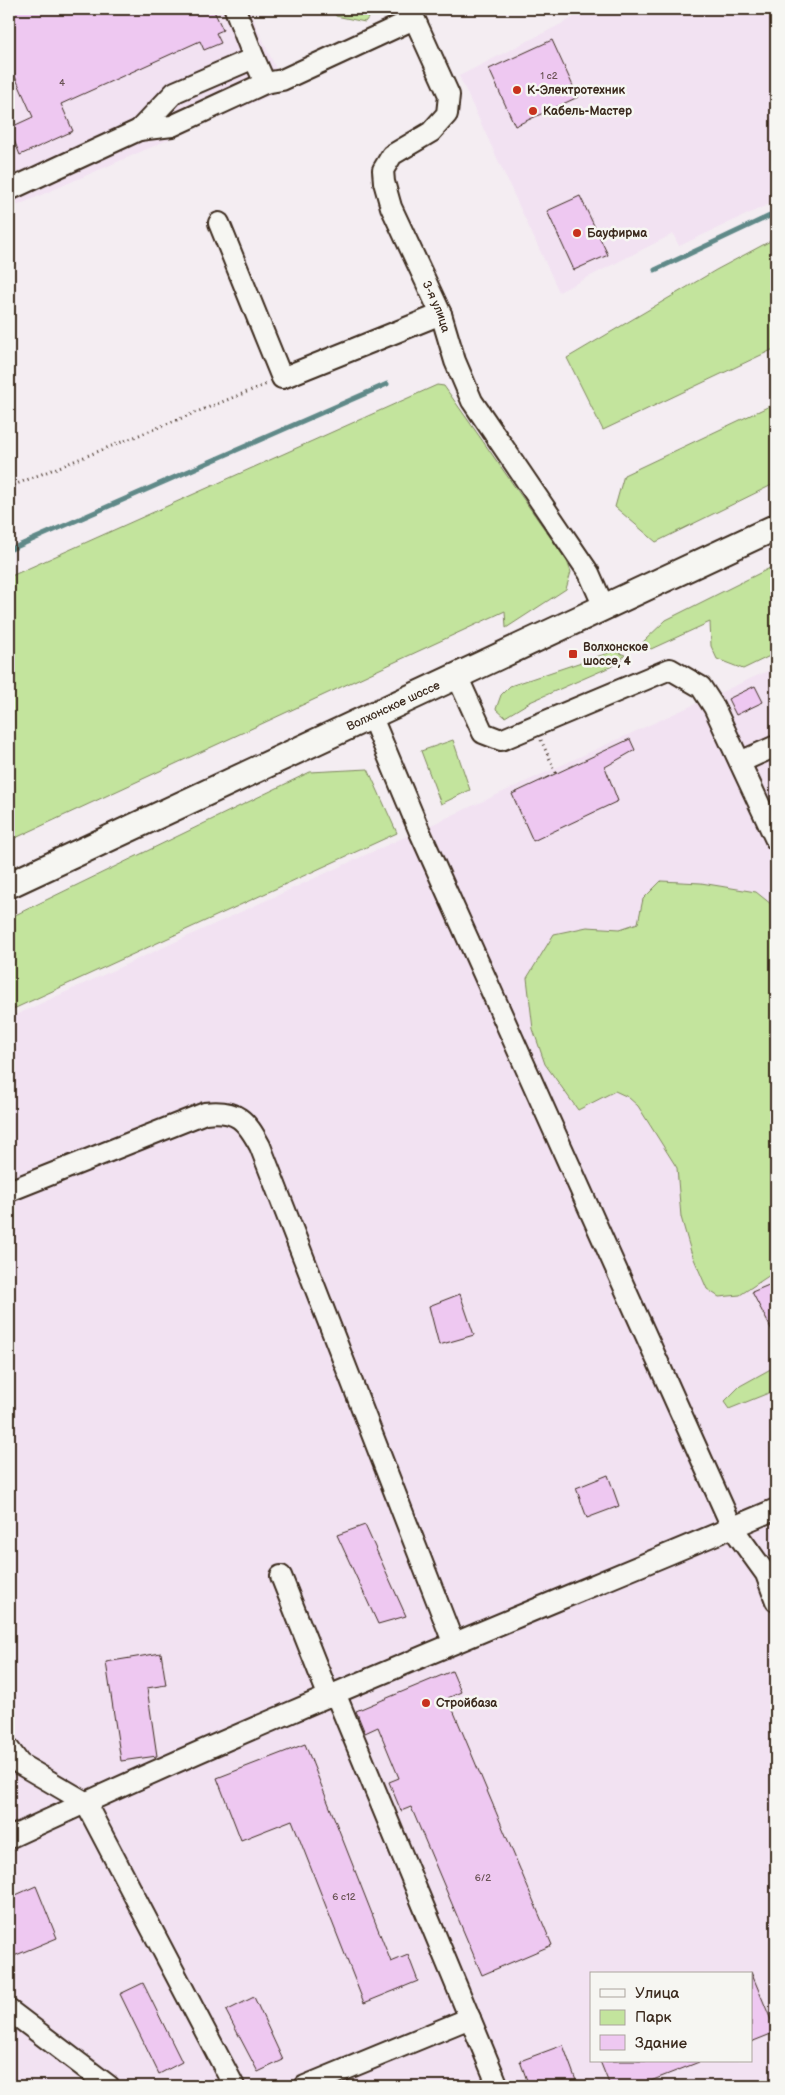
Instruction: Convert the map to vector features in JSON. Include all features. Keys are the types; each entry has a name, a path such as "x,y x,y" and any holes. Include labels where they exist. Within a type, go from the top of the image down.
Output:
{"main road":[{"name":"Волхонское шоссе","path":"9,884 776,527"}],"street":[{"path":"235,9 265,83"},
{"path":"9,190 139,130 172,126 265,83 282,80 412,14"},
{"name":"3-я улица","path":"412,14 448,95 447,114 431,132 392,155 383,170 384,182 391,207 441,314 454,361 472,401 589,573 604,607"},
{"path":"139,130 175,92 254,58"},
{"path":"219,223 282,378 441,314"},
{"path":"456,676 483,733 501,740 670,669 701,687 714,707 776,840"},
{"path":"371,715 419,830 732,1527 766,1574 776,1602"},
{"path":"740,762 776,746"},
{"path":"9,1191 205,1113 222,1111 235,1115 249,1126 260,1146 453,1642"},
{"path":"9,1838 85,1802 453,1642 776,1509"},
{"path":"281,1576 498,2086"},
{"path":"9,1749 20,1764 85,1802 234,2086"},
{"path":"9,2010 110,2086"},
{"path":"305,2086 470,2018"}],"path":[{"path":"9,487 282,378"}],"shaded area":[{"path":"9,9 249,9 285,89 9,209"},
{"path":"569,9 776,9 776,201 679,246 673,234 559,292 459,76 573,18"},
{"path":"776,667 776,2086 9,2086 9,1018"}],"green space":[{"path":"333,9 375,9 365,22 336,16"},
{"path":"776,238 776,348 603,430 567,358 716,270"},
{"path":"437,385 444,386 567,561 571,572 566,589 506,628 505,611 9,841 9,577"},
{"path":"776,403 776,483 656,542 615,507 624,475"},
{"path":"776,565 776,653 743,669 717,659 711,646 710,622 651,649 643,642 666,620"},
{"path":"614,651 625,655 617,664 530,702 505,717 496,709 501,695 510,686"},
{"path":"453,740 470,790 441,804 421,751"},
{"path":"368,769 397,833 9,1011 9,918 310,772"},
{"path":"661,881 701,883 756,892 776,908 776,1271 740,1295 719,1297 707,1289 691,1252 681,1217 677,1168 638,1106 628,1097 615,1091 578,1110 545,1064 533,1029 527,978 554,934 587,927 620,929 638,923 643,899"},
{"path":"776,1366 776,1390 729,1409 724,1402 740,1386"}],"building":[{"path":"9,9 213,9 223,30 216,33 221,43 204,50 200,41 61,104 73,131 20,155 9,128 33,117 9,63"},
{"path":"552,40 578,97 515,126 489,69"},
{"name":"Бауфирма","path":"580,196 608,255 574,270 547,211"},
{"path":"755,686 763,702 736,715 728,699"},
{"path":"630,739 635,750 605,767 618,801 533,841 512,794"},
{"path":"776,1282 776,1338 752,1292"},
{"path":"460,1294 474,1335 439,1345 429,1306"},
{"path":"608,1475 619,1506 587,1518 576,1488"},
{"path":"365,1525 406,1616 378,1624 337,1535"},
{"path":"161,1653 166,1685 147,1688 157,1756 121,1761 106,1662"},
{"path":"452,1671 461,1692 448,1698 552,1945 482,1975 411,1807 401,1811 389,1782 399,1778 378,1727 365,1733 356,1711"},
{"path":"305,1744 391,1962 408,1955 418,1981 364,2003 292,1820 241,1840 217,1778"},
{"path":"36,1886 57,1938 9,1958 9,1898"},
{"path":"752,1974 776,2032 752,2042"},
{"path":"143,1983 182,2062 159,2074 120,1994"},
{"path":"254,1997 283,2060 258,2072 226,2011"},
{"path":"563,2045 578,2086 529,2086 520,2061"},
{"path":"600,2062 699,2062 638,2086 610,2086"}],"waterway":[{"path":"655,270 776,213"},
{"path":"9,550 387,384"}],"place":[{"name":"К-Электротехник","path":"517,90"},
{"name":"Кабель-Мастер","path":"533,111"},
{"name":"Бауфирма","path":"577,233"},
{"name":"Волхонское шоссе, 4","path":"573,654"},
{"name":"Стройбаза","path":"426,1703"}]}
